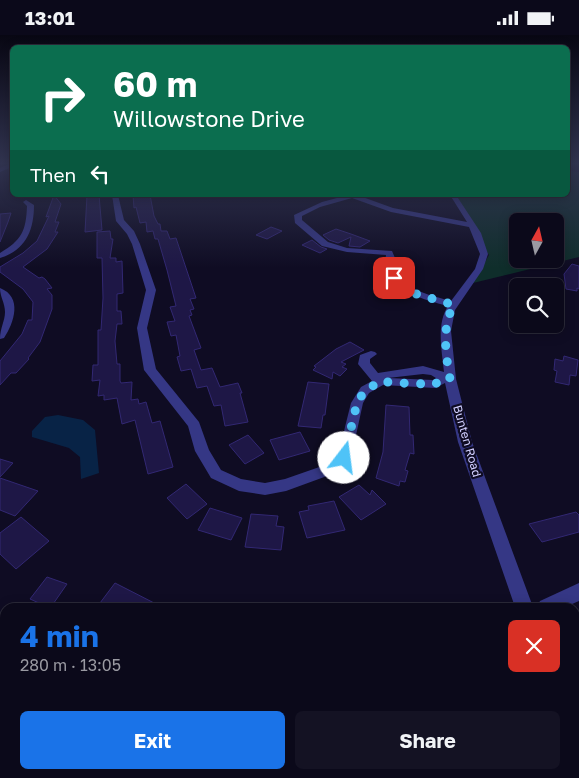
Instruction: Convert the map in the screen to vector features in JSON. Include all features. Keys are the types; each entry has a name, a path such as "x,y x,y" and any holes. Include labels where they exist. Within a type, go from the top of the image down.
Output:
{"street":[{"path":"116,199 120,221 136,244 151,290 142,328 150,370 194,425 202,451 216,474 239,485 265,489 286,485 333,468 344,458 357,403 365,390 380,381"},
{"path":"339,199 298,215 298,221 325,244 347,251 389,253 391,258 388,269 401,284 413,293 454,305"},
{"path":"359,199 370,204 452,224 471,225"},
{"name":"Bunten Road","path":"455,199 476,233 484,254 479,269 450,310 446,331 446,379 464,442 523,603"},
{"path":"0,255 11,250 24,239 30,229 31,205 26,202"},
{"path":"0,291 10,305 9,324 0,337"},
{"path":"371,354 364,357 364,364 380,381 387,383 401,377 435,384 446,379"},
{"path":"555,603 579,593"}],"green space":[{"path":"456,199 579,199 579,257 564,261 564,213 509,213 509,268 534,268 473,283 489,255 470,226"}],"water":[{"path":"58,415 83,420 95,430 99,473 81,479 80,457 69,448 32,437 32,431 45,417"}],"building":[{"path":"53,199 57,199 61,204 55,222 59,222 55,232 58,232 47,249 23,267 39,278 45,279 52,288 47,289 52,295 52,309 40,342 29,359 16,373 11,373 0,385 0,361 22,334 28,320 32,320 33,302 23,289 0,272 0,267 23,253 37,241 49,216 46,217"},
{"path":"87,199 99,199 102,230 85,232"},
{"path":"133,199 151,199 154,216 158,224 160,224 161,231 167,231 170,239 176,238 196,298 190,299 194,309 190,310 192,315 189,316 201,348 194,350 201,370 212,368 220,387 238,383 248,422 225,426 221,405 214,406 207,386 197,388 191,369 181,371 177,357 180,356 176,335 171,336 167,322 175,321 170,307 176,306 167,270 158,239 155,239 153,231 147,232 146,222 140,223 136,207 134,208"},
{"path":"11,213 8,222 0,242 0,214"},
{"path":"271,227 282,231 267,239 256,235"},
{"path":"336,229 370,241 360,247 349,246 351,237 338,243 329,240 323,235"},
{"path":"110,231 111,239 113,239 110,258 116,258 116,262 122,261 123,293 117,294 117,311 121,311 122,324 117,324 115,341 117,364 120,364 120,381 121,383 132,382 131,400 138,399 139,404 146,402 152,423 160,421 173,467 148,474 135,420 122,424 117,398 104,400 104,395 98,396 100,380 92,381 93,365 98,365 98,330 101,330 103,298 102,258 97,258 97,232"},
{"path":"312,240 327,249 320,253 302,245"},
{"path":"572,264 579,266 579,289 577,288 577,291 566,289 564,274"},
{"path":"350,342 364,350 341,362 346,364 342,367 347,369 340,376 333,372 332,379 313,370 316,367 314,366 336,349"},
{"path":"564,356 578,360 576,376 570,375 569,385 555,382 557,371 554,370 555,359 563,361"},
{"path":"308,382 329,384 325,415 323,415 321,428 298,426"},
{"path":"386,405 409,407 410,435 413,435 414,454 410,453 405,470 408,471 405,482 400,481 399,486 376,478 383,452"},
{"path":"300,432 310,451 279,460 270,440"},
{"path":"248,435 264,453 245,464 229,445"},
{"path":"0,459 13,463 0,477"},
{"path":"0,478 38,491 15,516 0,510"},
{"path":"186,484 207,504 187,519 167,498"},
{"path":"359,485 370,495 372,490 386,504 361,520 339,497"},
{"path":"334,501 345,530 307,538 299,512 309,510 308,506"},
{"path":"210,508 242,518 231,540 198,530"},
{"path":"576,512 579,515 579,532 542,542 529,524"},
{"path":"251,514 278,516 276,526 284,527 281,550 245,547"},
{"path":"21,517 49,541 16,569 0,554 0,533"},
{"path":"47,577 67,584 54,603 39,603 30,599"},
{"path":"115,583 154,603 100,603"}],"route":[{"path":"344,458 357,403 365,390 382,381 387,383 435,384 443,379 450,379 446,331 450,310 454,305 413,293 394,278"}]}
